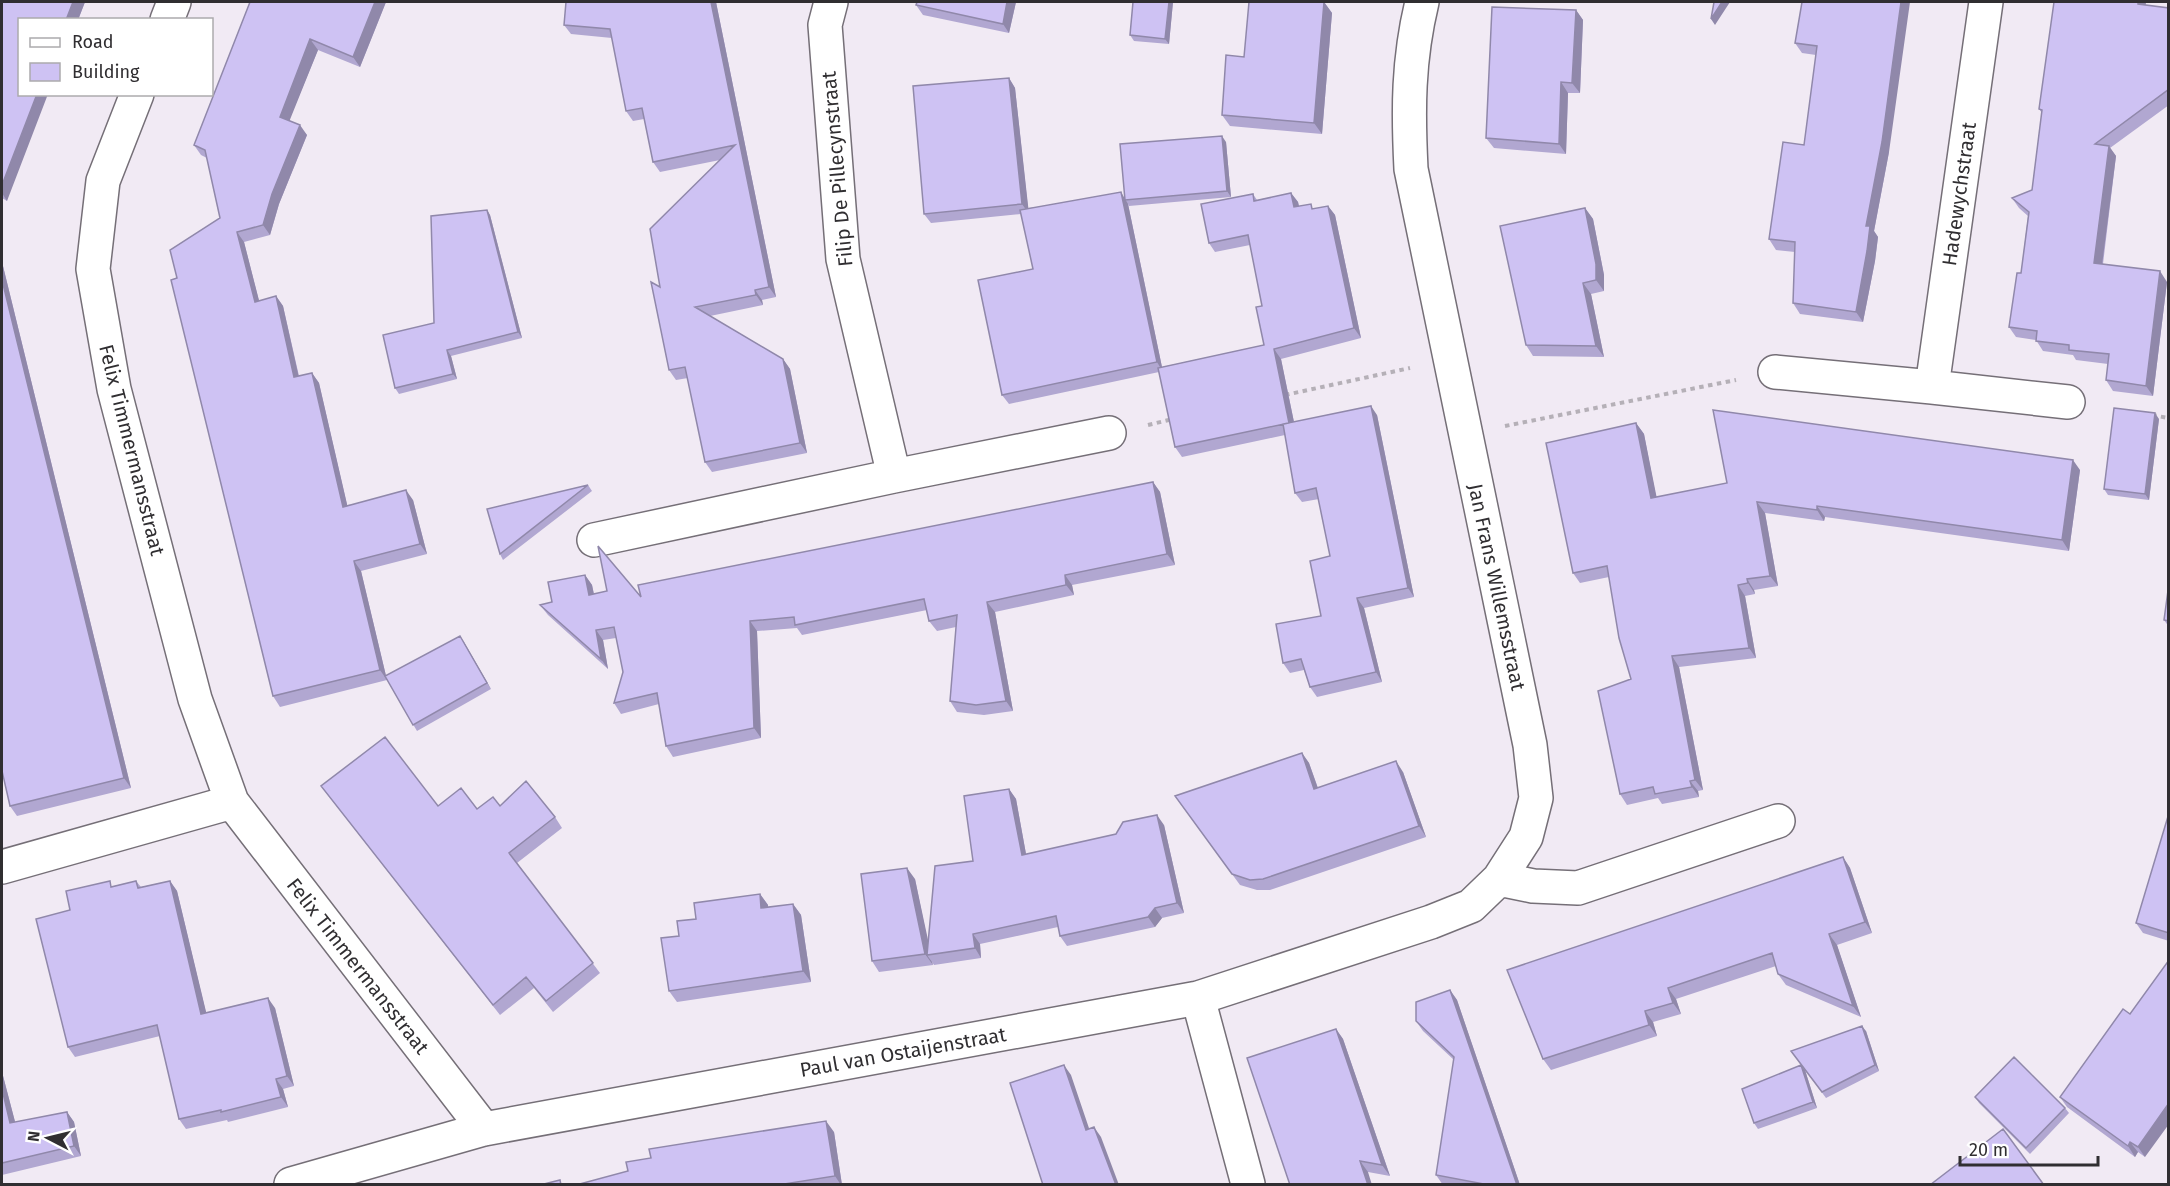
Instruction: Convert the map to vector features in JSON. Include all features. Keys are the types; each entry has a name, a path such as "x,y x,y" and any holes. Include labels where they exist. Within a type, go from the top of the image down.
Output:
{"street":[{"path":"168,18 174,2"},
{"name":"Filip De Pillecynstraat","path":"831,2 825,25 843,259 894,476"},
{"name":"Jan Frans Willemsstraat","path":"1422,2 1416,27 1407,96 1411,169 1530,745 1536,798 1526,837 1500,879"},
{"name":"Hadewychstraat","path":"1932,387 1986,2"},
{"name":"Felix Timmermansstraat","path":"136,96 103,181 93,269 114,389 195,699 232,802 484,1129"},
{"path":"1775,372 2068,402"},
{"path":"594,540 1109,433"},
{"path":"2,867 232,802"},
{"path":"1500,879 1533,886 1578,888 1778,821"},
{"name":"Paul van Ostaijenstraat","path":"291,1185 484,1129 1198,998 1431,922 1471,906 1500,879"},
{"path":"1198,998 1248,1185"}],"path":[{"path":"1273,398 1449,360"},
{"path":"1466,434 1775,372"},
{"path":"2146,414 2169,418"},
{"path":"1109,433 1179,418"}],"building":[{"path":"2,2 73,2 67,18 18,18 18,96 36,96 2,185"},
{"path":"250,2 375,2 353,57 310,39 280,117 300,125 272,194 263,225 237,232 255,302 276,296 294,377 312,373 343,507 406,490 420,544 354,561 380,670 273,696 171,280 177,278 170,250 220,218 205,150 194,145"},
{"path":"566,2 711,2 769,287 755,290 756,295 695,307 783,359 800,443 705,462 685,367 669,370 651,282 660,287 650,229 735,145 653,162 642,108 626,111 610,29 564,25"},
{"path":"917,2 1007,2 1003,24 916,5"},
{"path":"1133,2 1169,2 1165,39 1130,35"},
{"path":"1249,2 1324,2 1314,123 1222,115 1226,55 1244,57"},
{"path":"1714,2 1722,2 1711,19"},
{"path":"1802,2 1901,2 1882,142 1866,226 1870,226 1856,312 1793,303 1795,242 1769,239 1783,142 1804,145 1817,46 1795,43"},
{"path":"2054,2 2138,2 2138,4 2169,8 2169,89 2095,144 2109,146 2094,263 2160,271 2146,386 2106,380 2109,354 2069,350 2069,345 2036,341 2037,331 2009,327 2017,273 2021,273 2029,212 2012,198 2032,190 2042,110 2039,109"},
{"path":"1492,7 1576,10 1572,83 1561,82 1559,144 1486,138"},
{"path":"1009,78 1022,204 924,214 913,86"},
{"path":"1222,136 1227,191 1125,200 1120,144"},
{"path":"1121,192 1157,362 1002,395 978,280 1033,269 1020,210"},
{"path":"1291,193 1294,207 1311,204 1312,209 1328,206 1354,328 1274,349 1289,423 1175,447 1158,368 1264,345 1256,307 1262,306 1248,235 1209,243 1201,204 1253,194 1254,201"},
{"path":"1585,208 1596,264 1596,280 1583,283 1596,346 1526,345 1500,226"},
{"path":"487,210 518,332 447,350 453,374 395,388 383,335 434,323 431,216"},
{"path":"2,280 124,778 10,806 2,771"},
{"path":"1371,406 1408,588 1357,598 1376,672 1310,687 1301,659 1283,663 1276,624 1321,616 1310,561 1330,556 1316,488 1295,493 1283,424"},
{"path":"2114,408 2155,413 2145,494 2104,489"},
{"path":"1713,410 2073,460 2062,540 1817,506 1817,510 1757,502 1770,576 1747,579 1748,583 1738,585 1749,648 1672,656 1695,780 1690,781 1692,787 1655,794 1653,787 1620,794 1598,691 1631,679 1619,638 1607,566 1573,573 1546,443 1636,423 1651,498 1727,483"},
{"path":"1153,482 1167,554 1065,575 1066,585 987,602 1006,701 976,705 950,701 957,615 929,621 924,599 795,625 794,617 750,621 754,728 666,746 657,693 614,703 623,672 614,627 596,630 601,659 540,605 552,602 548,582 585,575 589,595 607,591 598,546 641,597 638,585"},
{"path":"588,485 500,554 487,509"},
{"path":"2169,583 2169,621 2164,620"},
{"path":"460,636 487,683 413,725 385,676"},
{"path":"385,737 438,806 461,788 477,809 493,797 500,806 526,781 555,817 509,853 593,963 546,1001 526,977 493,1005 321,786"},
{"path":"1302,753 1314,789 1396,761 1419,826 1263,879 1250,880 1232,874 1175,796"},
{"path":"1009,789 1022,855 1116,834 1123,822 1157,815 1177,903 1155,908 1148,917 1060,936 1056,916 973,934 975,948 927,955 935,866 973,861 964,796"},
{"path":"2169,813 2169,933 2136,923"},
{"path":"1843,857 1865,922 1829,934 1853,1006 1778,974 1772,953 1668,988 1673,1003 1645,1011 1649,1025 1543,1059 1507,970"},
{"path":"907,868 925,954 872,961 861,874"},
{"path":"110,881 111,887 136,881 138,888 170,881 201,1014 268,998 287,1076 276,1079 281,1097 221,1112 221,1110 179,1119 157,1025 68,1047 36,919 70,910 66,891"},
{"path":"760,894 761,908 793,904 803,971 669,991 661,938 679,936 677,921 696,919 694,903"},
{"path":"2169,960 2169,1103 2138,1147 2130,1142 2128,1146 2060,1097 2123,1009 2130,1014"},
{"path":"1450,990 1517,1185 1489,1185 1436,1175 1454,1057 1416,1021 1416,1002"},
{"path":"1862,1026 1875,1065 1822,1092 1791,1051"},
{"path":"1336,1029 1382,1165 1360,1161 1368,1185 1290,1185 1247,1058"},
{"path":"2014,1057 2065,1108 2026,1148 1975,1097"},
{"path":"1064,1065 1086,1130 1094,1127 1116,1185 1043,1185 1010,1083"},
{"path":"1801,1065 1813,1102 1754,1123 1742,1089"},
{"path":"2,1089 10,1123 67,1112 74,1146 2,1163"},
{"path":"826,1121 835,1176 778,1185 576,1185 628,1171 626,1162 651,1158 649,1149"},
{"path":"2003,1129 2044,1185 1930,1185"},
{"path":"560,1180 561,1185 540,1185"}]}
